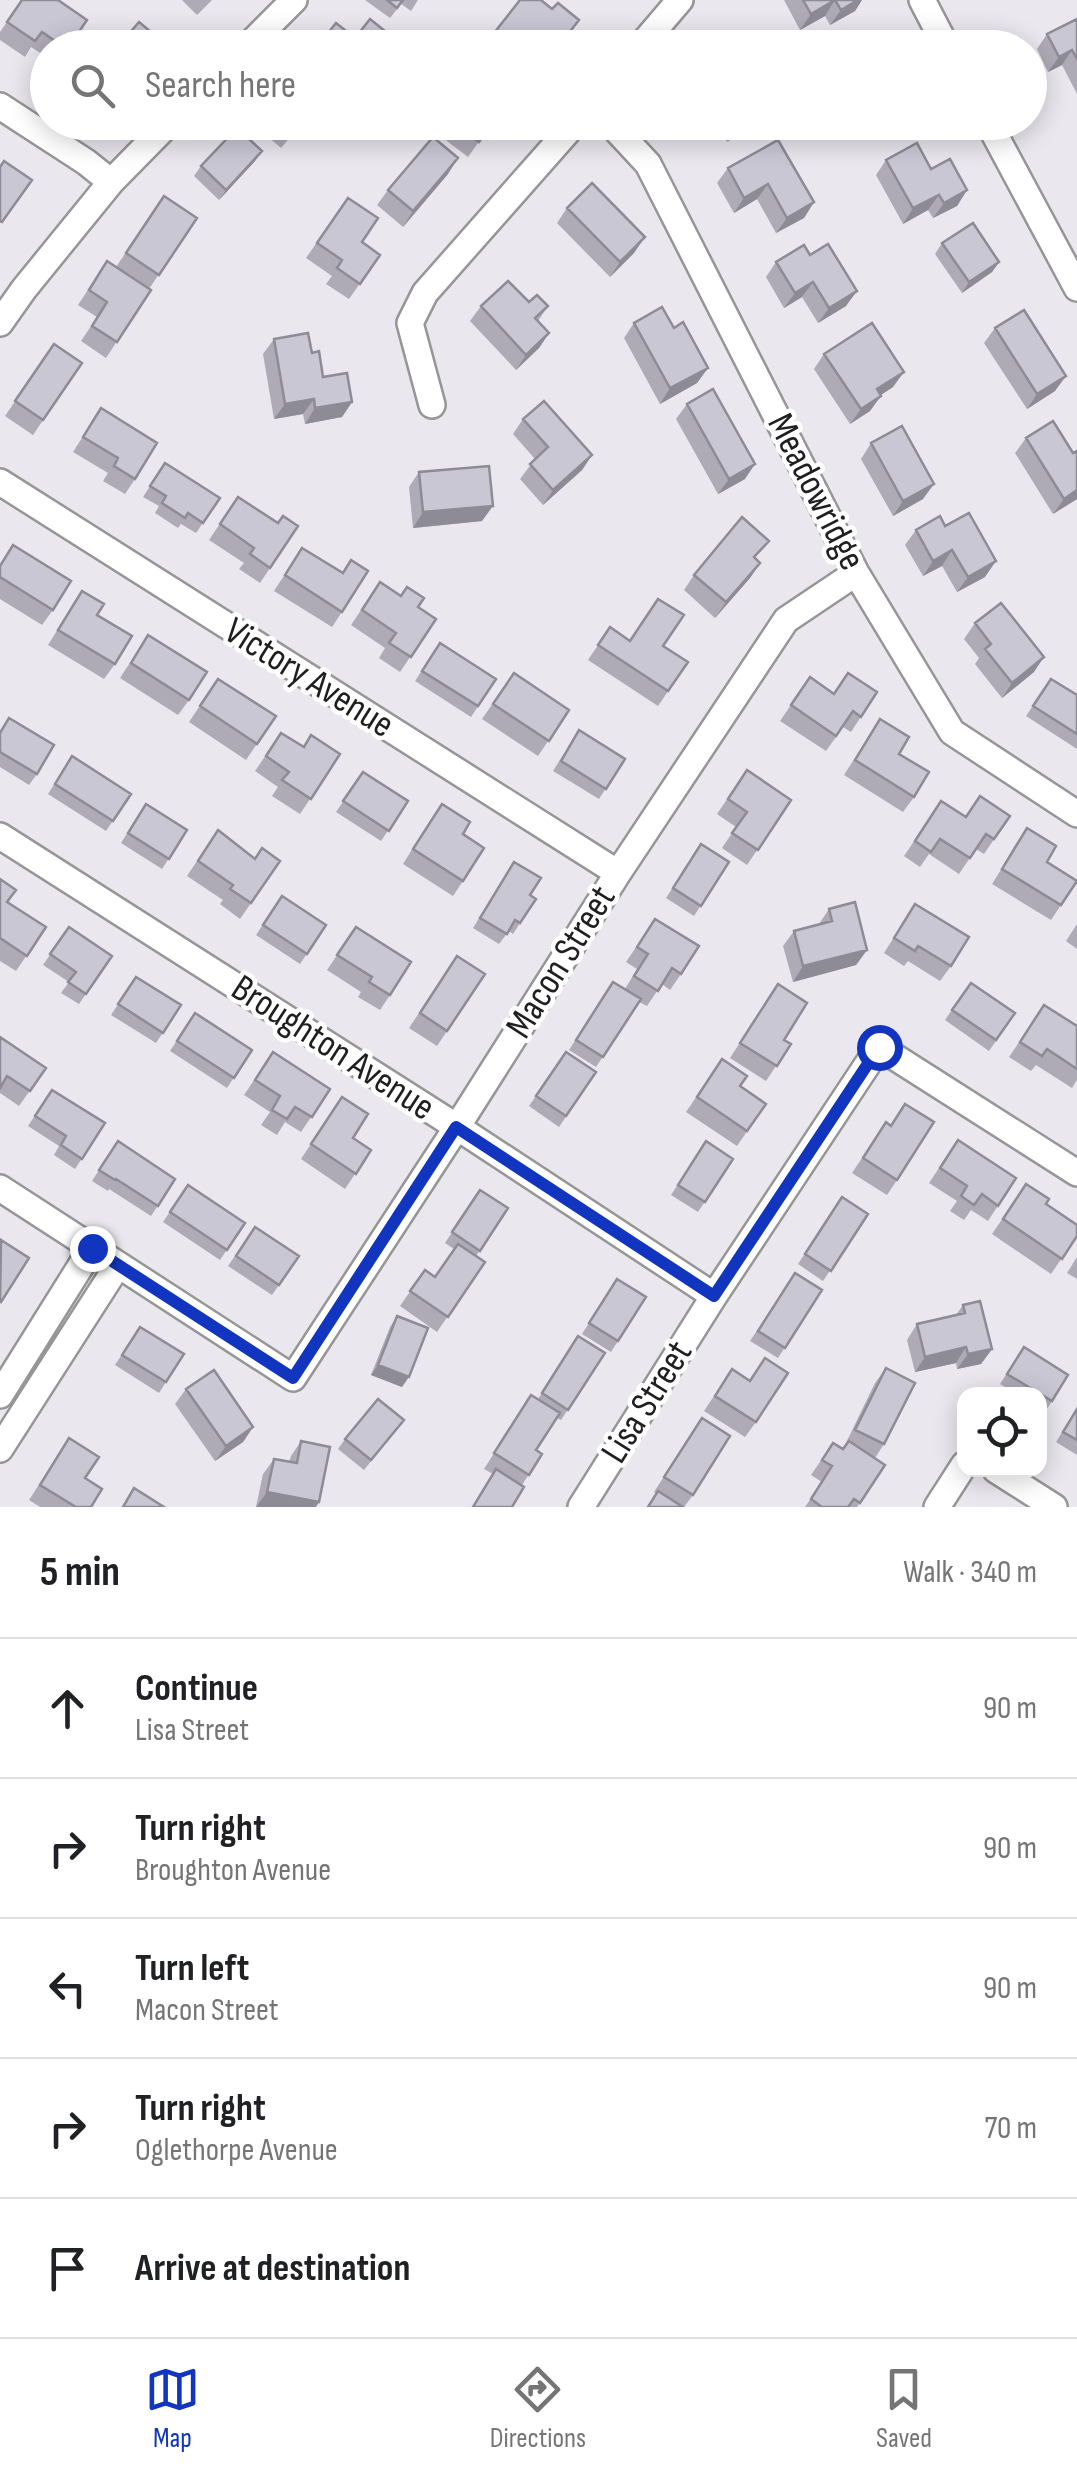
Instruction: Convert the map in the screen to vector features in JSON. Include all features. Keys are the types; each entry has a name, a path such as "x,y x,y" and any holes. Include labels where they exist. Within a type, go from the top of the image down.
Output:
{"street":[{"path":"264,30 294,0"},
{"path":"655,30 680,0"},
{"path":"922,0 938,30"},
{"path":"0,106 30,126"},
{"path":"52,140 110,182"},
{"path":"0,323 110,182 152,140"},
{"path":"432,405 410,323 417,308 425,293 560,140"},
{"name":"Meadowridge","path":"626,140 648,164 856,573 952,732 1077,814"},
{"path":"998,140 1077,288"},
{"name":"Victory Avenue","path":"0,482 618,873"},
{"name":"Macon Street","path":"118,1265 293,1378 786,620 856,573"},
{"name":"Broughton Avenue","path":"0,836 714,1296"},
{"name":"Lisa Street","path":"581,1507 714,1296 879,1047 1077,1173"},
{"path":"0,1188 118,1265 0,1449"},
{"path":"0,1395 92,1248"},
{"path":"938,1507 957,1476"},
{"path":"1007,1477 1054,1507"}],"building":[{"path":"22,0 58,0 87,20 80,30 30,30 30,38 7,22"},
{"path":"387,0 403,0 397,8"},
{"path":"520,0 541,0 552,9 558,3 579,20 571,30 496,30"},
{"path":"803,0 835,0 811,14"},
{"path":"835,0 858,0 841,10"},
{"path":"370,19 384,30 361,30"},
{"path":"1077,19 1077,59 1072,50 1059,57 1047,34"},
{"path":"139,22 149,30 132,30"},
{"path":"226,140 250,140 262,151 226,190 201,166"},
{"path":"430,140 437,140 458,158 413,211 388,190"},
{"path":"778,140 814,202 787,218 768,184 744,198 728,168"},
{"path":"917,143 931,169 950,159 967,190 944,203 939,195 913,208 886,160"},
{"path":"4,161 32,180 2,222 0,167"},
{"path":"592,183 645,237 620,262 567,208"},
{"path":"164,196 197,218 159,275 126,253"},
{"path":"348,198 378,218 362,242 380,255 360,284 337,268 342,260 317,243"},
{"path":"973,223 999,262 969,282 942,243"},
{"path":"828,244 857,291 829,308 813,282 795,293 776,262 804,245 810,255"},
{"path":"107,261 151,290 117,342 92,326 107,302 89,290"},
{"path":"508,281 529,302 537,295 548,306 535,318 549,333 526,355 481,306"},
{"path":"662,307 674,328 683,322 708,368 670,388 634,323"},
{"path":"1024,310 1066,376 1037,394 995,328"},
{"path":"872,323 904,372 877,389 881,396 861,409 824,354"},
{"path":"308,333 312,353 319,351 323,377 347,373 352,402 315,408 314,399 285,404 274,339"},
{"path":"54,344 82,363 43,420 15,401"},
{"path":"713,389 755,464 729,479 687,404"},
{"path":"544,401 592,455 553,490 530,464 548,447 523,419"},
{"path":"101,408 157,443 135,479 114,466 118,458 83,437"},
{"path":"1053,421 1073,453 1077,451 1077,490 1064,499 1026,438"},
{"path":"902,426 934,484 903,501 871,443"},
{"path":"165,463 220,498 203,523 188,513 185,518 162,503 166,496 150,486"},
{"path":"489,466 493,506 423,512 419,472"},
{"path":"238,497 278,523 283,516 298,526 270,568 250,554 254,548 220,524"},
{"path":"969,513 996,561 968,577 952,550 933,561 916,530 940,516 945,526"},
{"path":"742,517 769,541 754,557 760,563 726,602 694,575"},
{"path":"13,545 71,581 53,610 0,577 0,566"},
{"path":"302,548 343,573 351,560 368,571 342,612 285,575"},
{"path":"380,582 401,596 407,587 424,598 418,607 436,619 411,657 389,643 396,633 362,610"},
{"path":"82,591 104,604 97,615 132,636 115,664 58,630"},
{"path":"658,599 684,615 663,646 688,662 668,691 598,645 610,627 630,641"},
{"path":"1001,603 1044,657 1012,683 985,649 991,644 975,623"},
{"path":"148,635 207,672 189,700 131,663"},
{"path":"440,643 496,679 478,706 422,671"},
{"path":"514,673 569,710 549,741 493,704"},
{"path":"848,673 877,692 861,717 853,711 836,736 791,705 810,677 834,694"},
{"path":"218,679 276,716 257,744 200,706"},
{"path":"1051,679 1077,695 1077,734 1033,706"},
{"path":"9,718 54,745 37,774 0,752 0,733"},
{"path":"880,719 909,737 899,754 929,772 914,797 855,760"},
{"path":"579,730 625,759 606,789 561,761"},
{"path":"281,733 304,747 311,735 340,754 311,799 282,780 289,772 266,756"},
{"path":"72,756 131,794 113,821 55,784"},
{"path":"747,770 791,800 758,850 732,833 747,812 728,799"},
{"path":"363,772 408,801 389,831 343,801"},
{"path":"980,796 1010,816 994,839 986,834 970,858 940,839 931,852 915,841 941,801 966,817"},
{"path":"146,804 187,830 169,859 128,833"},
{"path":"442,804 470,822 463,834 484,848 463,881 413,849"},
{"path":"1027,828 1056,846 1047,862 1077,881 1061,905 1002,869"},
{"path":"218,830 255,859 262,848 280,861 251,903 198,861"},
{"path":"701,844 729,862 701,906 673,888"},
{"path":"514,862 541,878 530,895 536,899 507,934 480,918"},
{"path":"0,879 16,890 7,902 46,927 27,956 0,938"},
{"path":"282,896 326,925 307,954 263,925"},
{"path":"855,902 867,950 803,966 794,931 832,921 829,909"},
{"path":"915,904 969,937 951,966 918,946 915,951 894,938"},
{"path":"655,919 699,946 681,974 672,968 658,991 634,976 648,954 637,947"},
{"path":"69,927 112,956 86,994 68,982 76,972 50,954"},
{"path":"356,927 411,962 390,995 369,982 372,977 337,955"},
{"path":"457,956 485,974 447,1031 420,1013"},
{"path":"136,977 181,1005 163,1033 118,1004"},
{"path":"613,982 641,999 603,1057 576,1040"},
{"path":"971,983 1015,1013 996,1040 952,1010"},
{"path":"778,984 807,1003 784,1040 791,1044 777,1066 740,1043"},
{"path":"1044,1005 1077,1026 1077,1069 1047,1049 1042,1056 1020,1042"},
{"path":"195,1013 252,1050 234,1078 177,1041"},
{"path":"0,1037 46,1068 30,1091 7,1076 0,1088"},
{"path":"273,1052 330,1089 312,1117 295,1107 287,1119 272,1110 280,1096 255,1080"},
{"path":"566,1052 596,1072 566,1116 536,1096"},
{"path":"722,1059 747,1076 740,1086 766,1104 747,1131 697,1097"},
{"path":"52,1090 105,1123 82,1159 61,1145 66,1136 35,1116"},
{"path":"342,1097 368,1114 353,1138 371,1150 356,1174 311,1144"},
{"path":"905,1104 934,1122 897,1180 863,1158 886,1122 891,1126"},
{"path":"958,1140 1016,1178 998,1206 982,1194 974,1205 961,1196 967,1186 940,1168"},
{"path":"118,1141 175,1179 158,1206 99,1170"},
{"path":"706,1141 733,1159 705,1202 678,1185"},
{"path":"1026,1184 1049,1199 1046,1204 1077,1225 1077,1236 1062,1259 1003,1219"},
{"path":"188,1185 245,1223 227,1250 170,1212"},
{"path":"480,1190 508,1208 480,1251 452,1232"},
{"path":"842,1197 868,1214 831,1271 805,1254"},
{"path":"255,1227 299,1256 279,1285 236,1256"},
{"path":"1,1240 29,1258 1,1302 0,1301"},
{"path":"458,1244 485,1262 448,1317 410,1291 425,1270 435,1277"},
{"path":"795,1273 822,1290 785,1348 758,1331"},
{"path":"617,1279 646,1297 618,1341 589,1323"},
{"path":"980,1301 992,1349 968,1354 966,1347 925,1357 917,1324 965,1313 963,1305"},
{"path":"397,1316 428,1328 409,1377 378,1365"},
{"path":"140,1327 184,1354 166,1382 122,1355"},
{"path":"578,1336 605,1353 568,1410 542,1393"},
{"path":"1024,1347 1068,1375 1052,1401 1047,1398 1047,1387 1029,1387 1007,1374"},
{"path":"765,1358 788,1373 756,1422 715,1396 732,1369 750,1381"},
{"path":"886,1368 915,1383 884,1444 855,1430"},
{"path":"214,1370 253,1427 226,1446 186,1389"},
{"path":"531,1395 560,1413 536,1450 542,1454 529,1475 494,1453"},
{"path":"378,1399 404,1420 371,1460 345,1439"},
{"path":"1077,1409 1077,1440 1063,1432"},
{"path":"702,1418 730,1436 693,1495 664,1477"},
{"path":"69,1438 99,1457 85,1478 102,1489 91,1507 76,1507 40,1485"},
{"path":"301,1441 330,1447 319,1502 267,1492 274,1459 297,1463"},
{"path":"849,1441 885,1465 860,1503 854,1499 848,1507 822,1507 811,1499 832,1466 822,1460 833,1443 843,1449"},
{"path":"496,1469 524,1487 512,1507 473,1507"},
{"path":"134,1488 164,1507 123,1507"},
{"path":"658,1491 683,1507 648,1507"}],"route":[{"path":"92,1248 293,1378 456,1127 714,1296 879,1047"}]}
